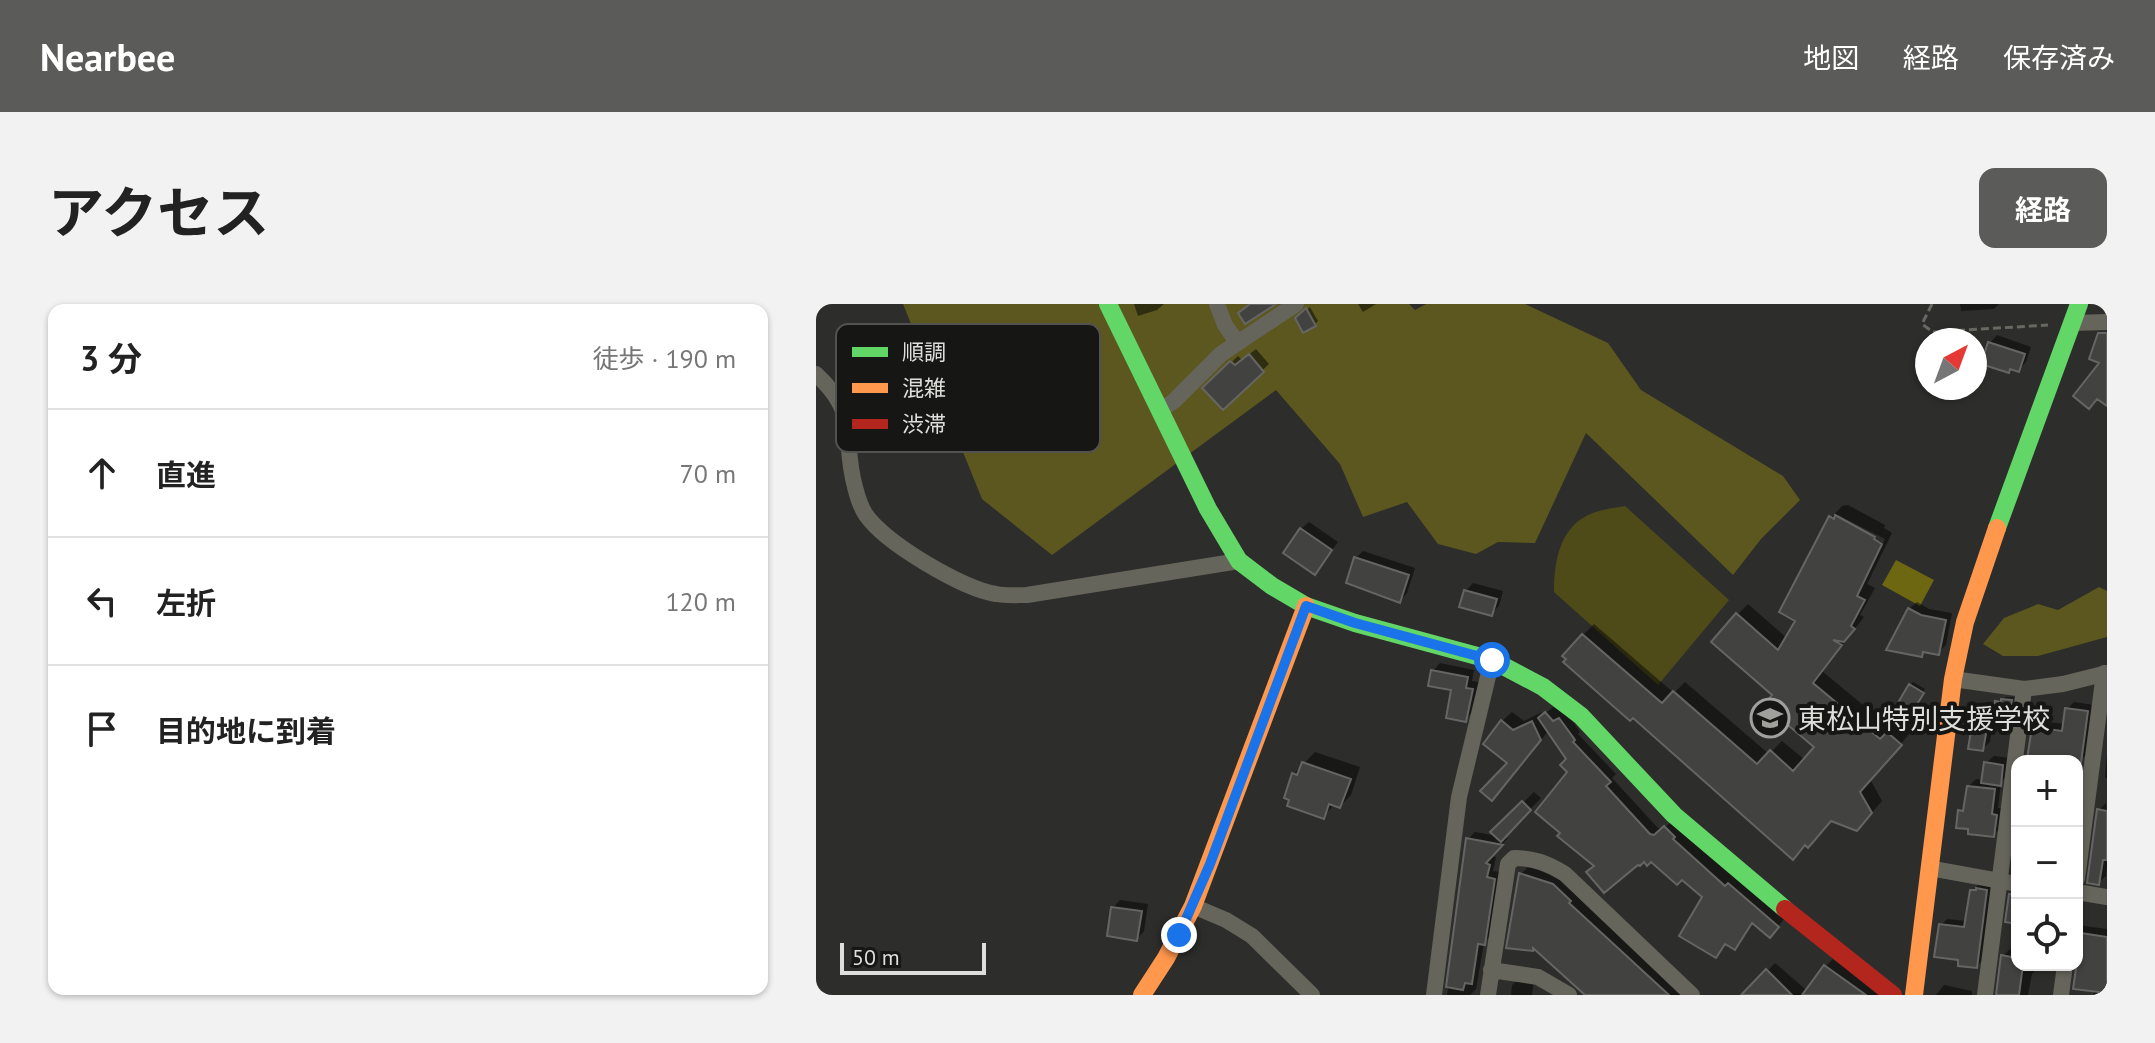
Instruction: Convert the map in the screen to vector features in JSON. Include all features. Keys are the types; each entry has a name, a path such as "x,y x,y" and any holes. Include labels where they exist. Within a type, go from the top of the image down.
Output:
{"street":[{"path":"1108,304 1208,509 1239,561 1306,606 1355,623 1492,660 1519,672 1568,705 1674,815 1736,870 1893,995"},
{"path":"1217,304 1225,325 1237,342"},
{"path":"1161,410 1221,354 1296,304"},
{"path":"1914,995 1953,679 1965,622 2079,304"},
{"path":"2072,323 2107,322"},
{"path":"816,374 836,396"},
{"path":"850,452 854,486 865,515 931,567 962,584 996,594 1027,595 1239,561"},
{"path":"1142,995 1193,906 1306,606"},
{"path":"1434,995 1459,797 1492,660"},
{"path":"1953,679 2024,689 2063,684 2106,673 2083,836"},
{"path":"1985,995 2009,883 2024,689"},
{"path":"1488,995 1508,864 1514,858 1531,858 1565,874 1692,995"},
{"path":"1929,868 2009,883"},
{"path":"2083,893 2107,897"},
{"path":"1193,906 1226,920 1252,936 1312,995"},
{"path":"1491,970 1538,977 1569,995"},
{"path":"2061,995 2064,971"}],"path":[{"path":"1932,304 1922,324 1933,332 2072,323"}],"shaded area":[{"path":"903,304 1409,304 1415,310 1426,304 1525,304 1608,343 1641,390 1783,476 1800,500 1761,539 1733,575 1586,433 1535,543 1498,542 1476,554 1438,544 1407,502 1363,517 1340,464 1276,390 1052,555 982,499 963,452 1100,452 1100,324 911,324"},
{"path":"1625,506 1729,600 1658,685 1554,592 1555,568 1561,545 1573,526 1593,513"},
{"path":"1896,560 1934,580 1920,606 1882,585"},
{"path":"2099,587 2107,591 2107,637 2038,656 2003,656 1983,644 2004,618 2038,604 2058,610"}],"building":[{"path":"1250,304 1276,304 1245,324 1238,313"},
{"path":"1306,308 1316,326 1303,333 1295,318"},
{"path":"2098,333 2107,333 2107,406 2097,399 2089,409 2073,396 2099,363 2089,359"},
{"path":"1988,342 2025,354 2019,372 2010,369 2009,373 1987,366"},
{"path":"1249,354 1264,372 1223,410 1202,388 1230,361 1235,365"},
{"path":"1835,515 1882,544 1857,596 1865,600 1851,626 1855,629 1844,642 1833,640 1842,645 1813,683 1880,739 1887,732 1902,745 1860,792 1872,813 1857,831 1831,821 1793,860 1633,718 1630,721 1563,662 1566,659 1562,656 1582,634 1662,703 1673,691 1757,764 1770,750 1793,771 1814,747 1764,705 1772,695 1711,642 1736,613 1778,650 1795,621 1779,612 1829,516 1834,519"},
{"path":"1300,528 1332,550 1315,575 1283,553"},
{"path":"1354,557 1409,575 1400,603 1346,583"},
{"path":"1464,590 1497,599 1492,616 1459,607"},
{"path":"1908,608 1921,615 1946,620 1939,655 1923,652 1922,657 1886,650"},
{"path":"1431,670 1468,677 1466,688 1473,689 1466,722 1446,718 1451,690 1428,686"},
{"path":"1909,684 1924,693 1914,709 1899,701"},
{"path":"2001,699 2012,700 2009,717 1994,716 1995,701 2001,702"},
{"path":"2065,708 2088,711 2082,755 2028,755 2032,727 2062,731"},
{"path":"1545,712 1553,721 1559,718 1575,740 1573,742 1611,782 1606,786 1650,834 1654,835 1664,826 1675,837 1673,839 1725,886 1728,883 1779,927 1770,938 1752,923 1735,950 1725,944 1716,958 1679,936 1702,897 1682,880 1677,885 1651,862 1647,866 1644,862 1638,865 1604,893 1586,872 1594,866 1557,836 1560,833 1535,812 1567,772 1560,765 1566,759 1538,718"},
{"path":"1501,720 1513,730 1532,721 1541,740 1492,801 1480,791 1507,763 1483,744"},
{"path":"1972,725 1987,728 1983,751 1968,749"},
{"path":"1302,762 1351,779 1340,808 1329,804 1324,819 1287,806 1289,800 1284,798 1292,773 1297,775"},
{"path":"1984,762 2003,765 2001,786 1981,783"},
{"path":"1967,786 1995,789 1992,814 1997,815 1994,837 1968,834 1968,829 1956,828 1958,810 1963,811"},
{"path":"1522,801 1531,810 1501,842 1490,832"},
{"path":"2097,809 2107,811 2107,860 2103,860 2099,885 2087,883"},
{"path":"1466,838 1503,845 1486,863 1490,865 1487,877 1495,879 1485,945 1478,944 1472,984 1465,983 1463,990 1446,987"},
{"path":"1519,873 1553,884 1571,901 1569,903 1669,995 1585,995 1533,948 1533,951 1506,948"},
{"path":"1970,890 1987,890 1977,968 1958,966 1958,960 1934,957 1939,924 1964,927"},
{"path":"2009,894 2011,894 2011,923 2005,922"},
{"path":"1111,907 1142,911 1137,941 1107,936"},
{"path":"2083,933 2107,937 2107,993 2073,989 2076,971 2083,971"},
{"path":"2001,955 2011,957 2011,971 2022,971 2019,995 1996,995"},
{"path":"1824,965 1866,995 1802,995"},
{"path":"1766,969 1792,995 1741,995"}],"traffic: fast":[{"path":"1108,304 1208,509 1239,561 1306,606 1355,623 1492,660 1543,687 1581,716 1674,815 1785,909"},
{"path":"1997,528 2079,304"}],"traffic: slow":[{"path":"1914,995 1953,679 1965,622 1997,528"},
{"path":"1142,995 1166,958 1193,906 1306,606"}],"traffic: jam":[{"path":"1785,909 1893,995"}],"place":[{"name":"東松山特別支援学校","path":"1770,718"}],"route":[{"path":"1179,935 1210,864 1306,606 1355,623 1492,660"}]}
